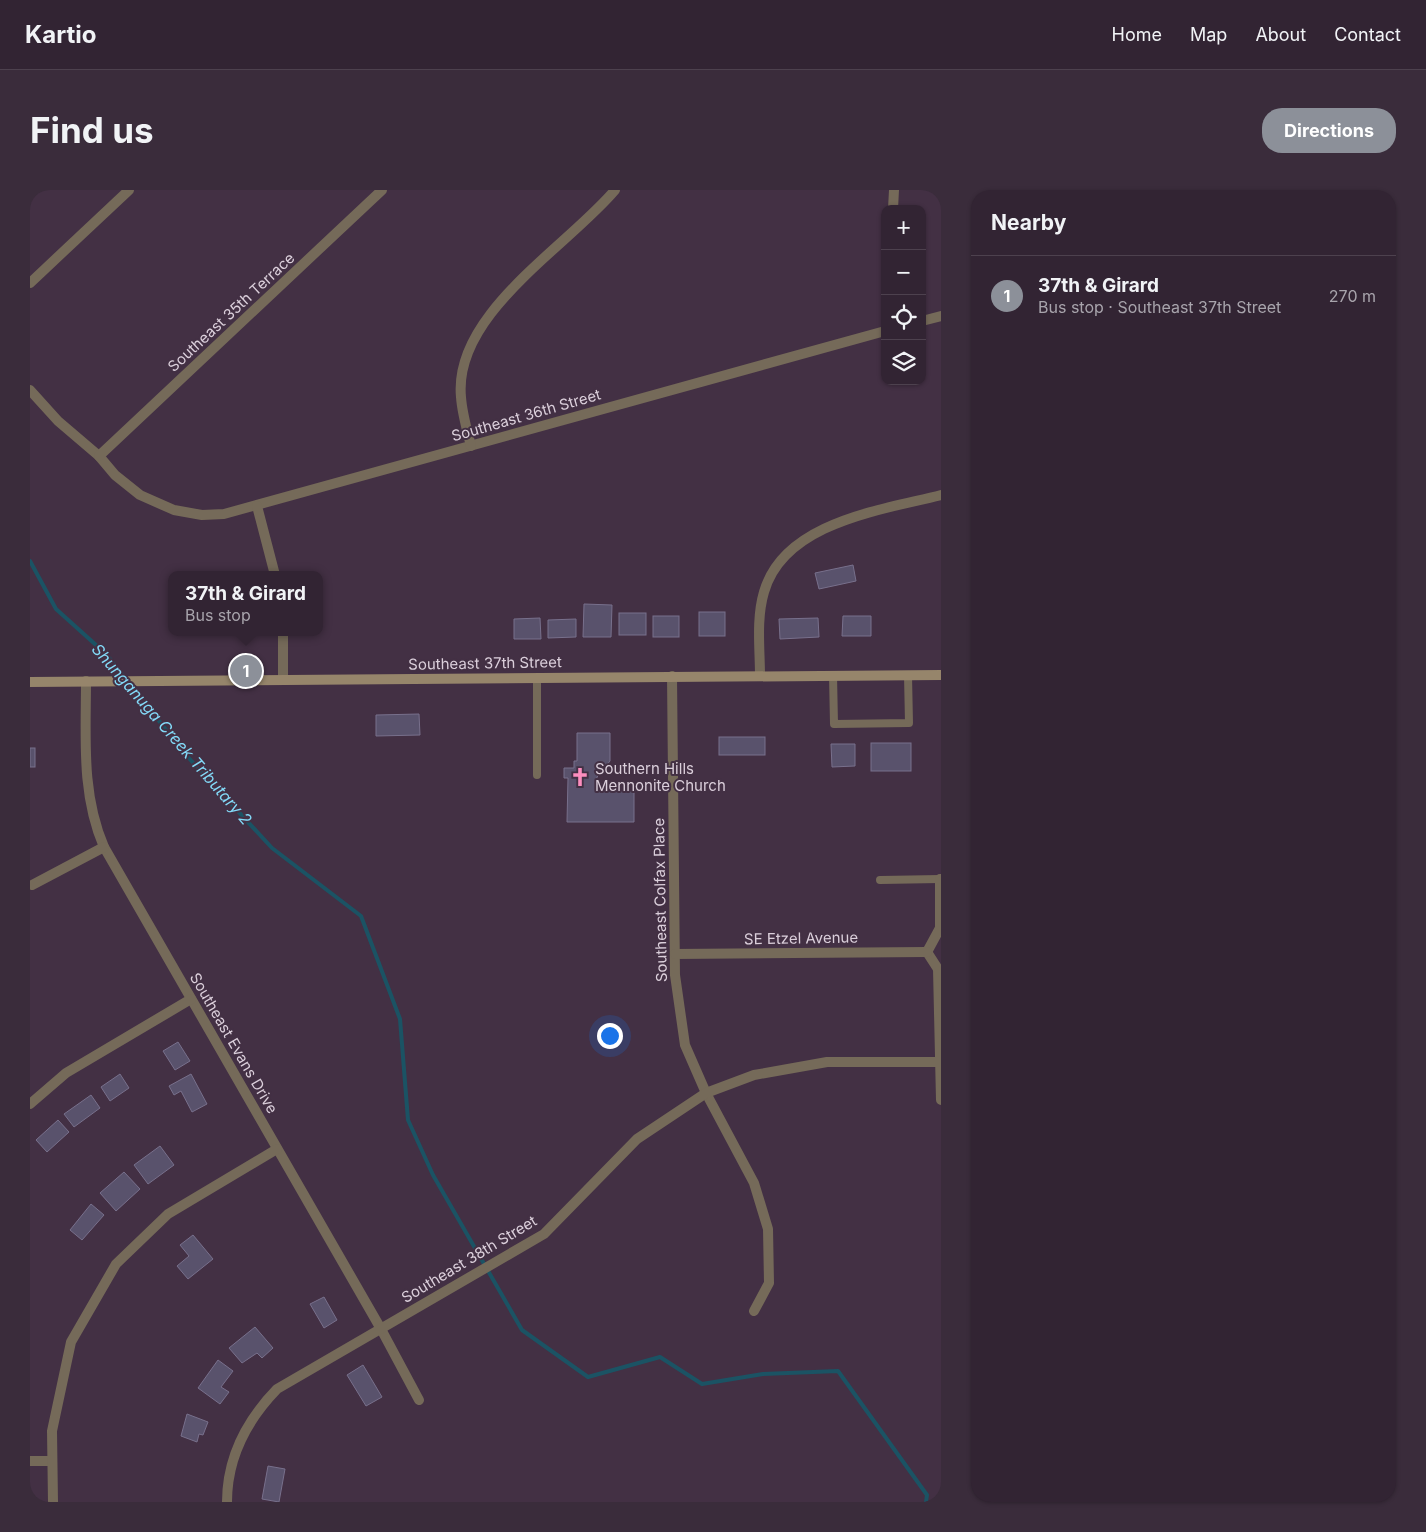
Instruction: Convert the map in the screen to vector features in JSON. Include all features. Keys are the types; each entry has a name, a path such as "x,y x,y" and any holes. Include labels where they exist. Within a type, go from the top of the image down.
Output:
{"main road":[{"name":"Southeast 37th Street","path":"30,682 941,675"}],"street":[{"path":"30,284 129,190"},
{"name":"Southeast 35th Terrace","path":"99,456 382,190"},
{"path":"471,446 461,396 464,369 476,335 495,307 615,190"},
{"path":"893,205 894,190"},
{"path":"926,319 941,316"},
{"name":"Southeast 36th Street","path":"30,390 58,421 99,456 115,475 135,492 174,510 202,514 224,514 881,332"},
{"path":"760,676 760,608 769,580 788,554 810,537 839,522 941,495"},
{"path":"257,506 274,571"},
{"path":"283,636 283,680"},
{"name":"Southeast Colfax Place","path":"672,676 675,975 685,1045 706,1094 754,1183 768,1229 769,1283 754,1311"},
{"name":"Southeast Evans Drive","path":"91,681 88,792 93,816 104,847 381,1330 419,1400"},
{"path":"32,885 104,847"},
{"path":"940,878 940,928 927,952 938,969 941,1100"},
{"name":"SE Etzel Avenue","path":"675,954 927,952"},
{"path":"30,1104 66,1073 191,999"},
{"name":"Southeast 38th Street","path":"227,1502 229,1474 236,1450 246,1428 267,1399 277,1389 544,1234 637,1139 706,1094 754,1075 827,1062 941,1062"},
{"path":"53,1502 52,1431 71,1342 116,1264 168,1214 277,1149"},
{"path":"30,1461 52,1461"}],"lane":[{"path":"834,675 834,724 909,723 908,675"},
{"path":"537,678 537,775"},
{"path":"880,880 940,878"}],"building":[{"path":"853,565 856,581 819,589 815,573"},
{"path":"584,604 612,605 611,637 583,637"},
{"path":"699,612 725,612 725,636 699,636"},
{"path":"619,613 646,613 646,635 619,635"},
{"path":"653,616 679,616 679,637 653,637"},
{"path":"843,616 871,616 871,636 842,636"},
{"path":"540,618 541,639 514,639 514,619"},
{"path":"818,618 819,637 780,639 779,619"},
{"path":"576,619 576,637 548,638 548,620"},
{"path":"419,714 420,735 376,736 376,715"},
{"name":"Southern Hills Mennonite Church","path":"577,733 610,733 610,761 597,777 597,784 634,785 634,822 567,822 568,778 564,778 564,768 574,768 574,761 577,761"},
{"path":"719,737 765,737 765,755 719,755"},
{"path":"871,743 911,743 911,771 871,771"},
{"path":"831,744 855,744 855,766 832,767"},
{"path":"30,748 35,748 35,767 30,767"},
{"path":"178,1042 190,1061 175,1070 163,1051"},
{"path":"120,1074 129,1088 110,1101 101,1087"},
{"path":"191,1074 207,1104 192,1112 181,1091 174,1095 169,1086"},
{"path":"91,1095 100,1108 74,1127 64,1114"},
{"path":"58,1120 69,1132 47,1152 36,1140"},
{"path":"160,1146 174,1165 148,1184 134,1165"},
{"path":"124,1172 140,1189 116,1211 100,1193"},
{"path":"91,1204 104,1215 82,1240 70,1230"},
{"path":"193,1235 213,1259 188,1279 177,1266 189,1256 180,1245"},
{"path":"324,1297 337,1320 324,1328 310,1304"},
{"path":"255,1327 273,1348 262,1358 257,1353 242,1363 229,1348"},
{"path":"218,1360 233,1371 221,1387 229,1392 220,1404 198,1388"},
{"path":"363,1365 382,1397 366,1406 347,1375"},
{"path":"187,1414 208,1422 203,1435 199,1434 197,1442 181,1436"},
{"path":"268,1466 285,1469 279,1502 262,1499"}],"waterway":[{"name":"Shunganuga Creek Tributary 2","path":"30,561 56,609 106,654 186,755 272,848 361,916 400,1019 408,1120 433,1175 522,1330 588,1377 660,1357 702,1384 763,1374 838,1371 927,1495 926,1502"}],"place":[{"name":"37th & Girard","path":"246,671"},
{"name":"Southern Hills Mennonite Church","path":"580,777"}]}
